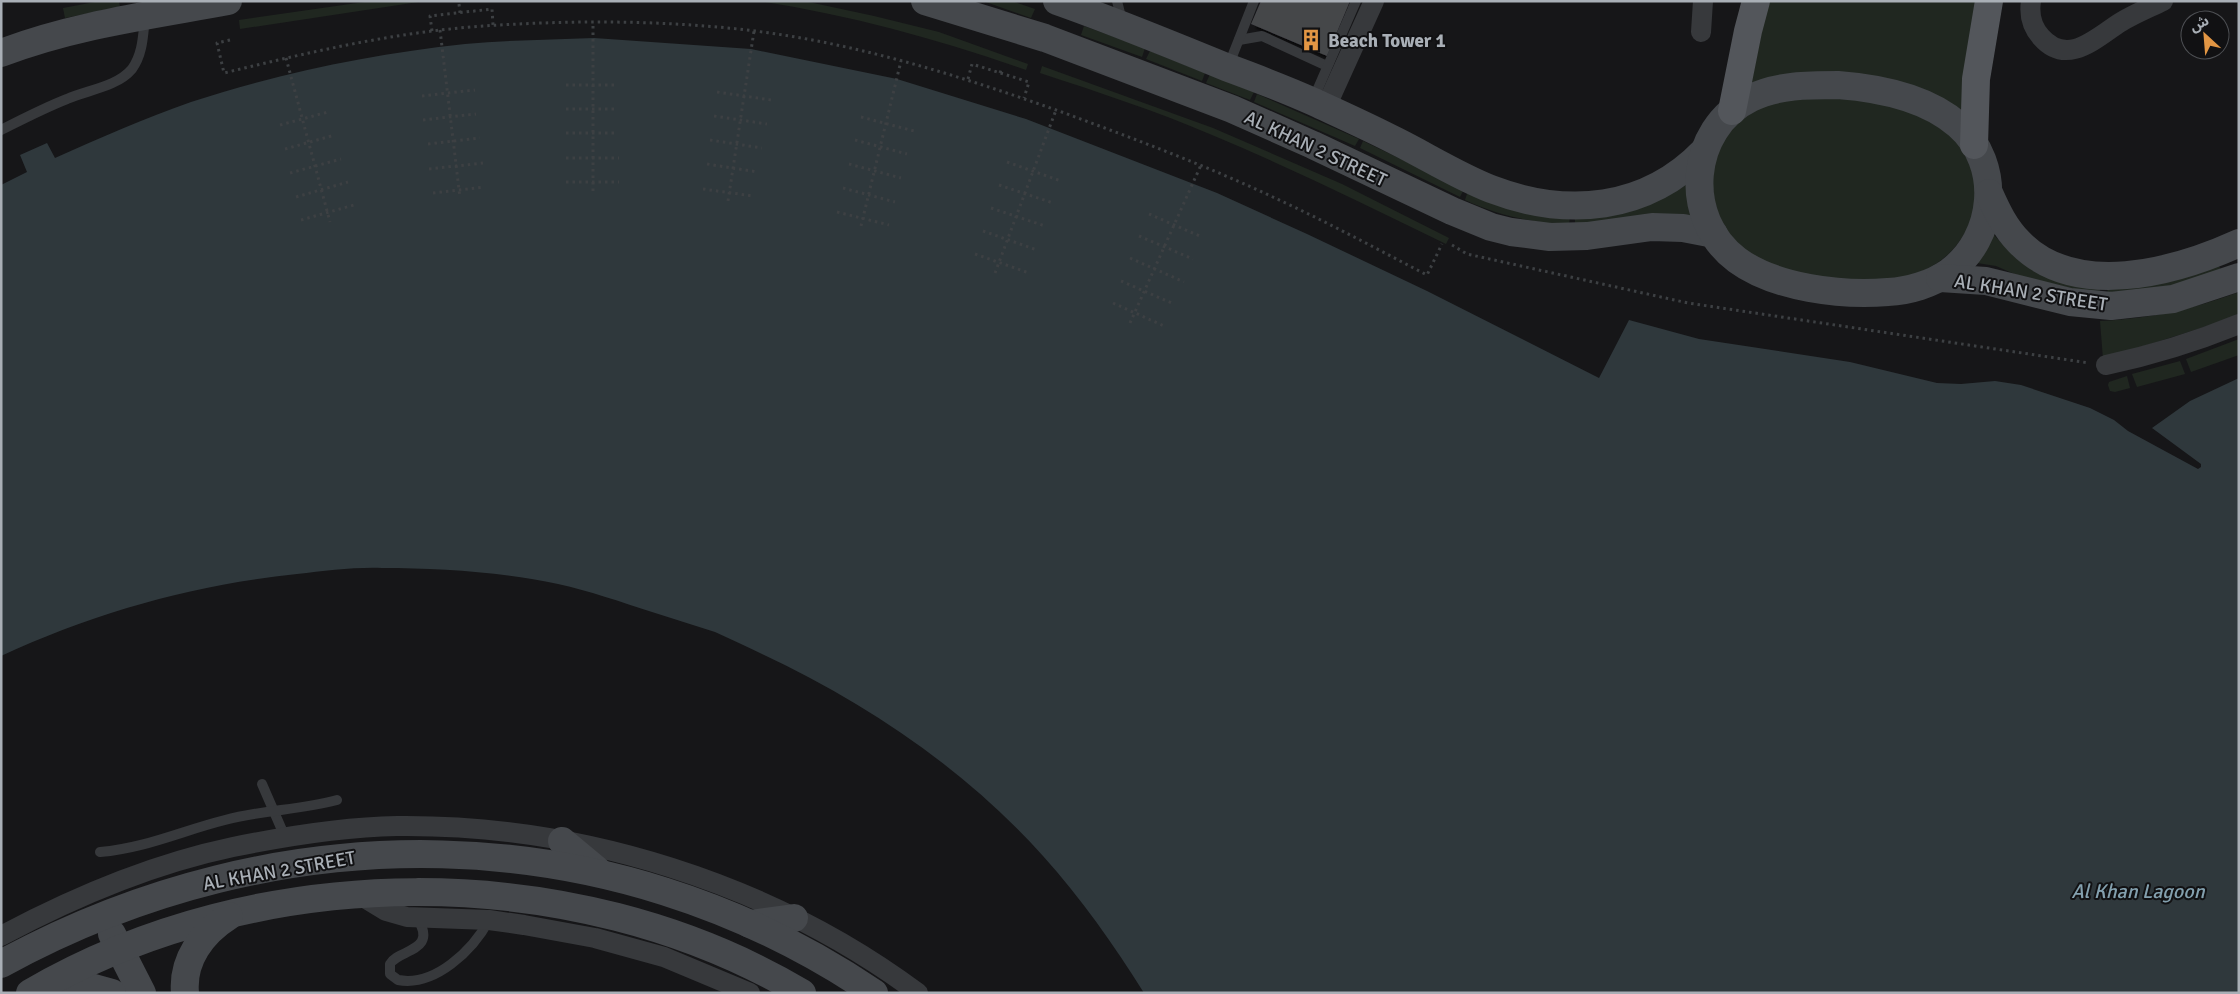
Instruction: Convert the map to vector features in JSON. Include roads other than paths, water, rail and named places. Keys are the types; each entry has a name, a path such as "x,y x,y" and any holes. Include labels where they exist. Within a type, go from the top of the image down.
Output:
{"main road":[{"path":"1,53 70,30 228,1"},
{"name":"AL KHAN 2 STREET","path":"924,1 1045,38 1232,109 1314,144 1452,211 1491,227 1550,238 1587,236 1652,227 1683,228 1714,234"},
{"name":"AL KHAN 2 STREET","path":"1057,1 1120,13 1228,67 1319,104 1490,189 1522,199 1547,204 1596,205 1612,203 1643,194 1675,176 1704,151"},
{"path":"1745,46 1746,1"},
{"path":"1732,111 1756,1"},
{"path":"1974,145 1976,80 1989,1"},
{"path":"1815,85 1860,86 1904,97 1940,112 1959,126 1974,145 1986,173 1989,193 1986,216 1973,247 1958,265 1930,283 1891,292 1853,293 1809,287 1769,276 1750,268 1728,251 1714,234 1705,214 1699,193 1698,174 1704,151 1720,124 1732,111 1751,98 1776,90 1815,85"},
{"name":"AL KHAN 2 STREET","path":"1989,193 2001,219 2020,243 2045,261 2077,271 2114,275 2156,272 2177,267 2239,243"},
{"name":"AL KHAN 2 STREET","path":"1940,278 1986,281 2070,302 2111,306 2173,299 2214,288 2239,277"},
{"path":"562,841 601,874"},
{"name":"AL KHAN 2 STREET","path":"1,964 53,936 102,915 186,886 258,869 361,855 430,853 542,862 601,874 677,895 750,924 825,962 874,993"},
{"name":"AL KHAN 2 STREET","path":"37,988 120,949 197,922 235,912 313,898 400,893 475,895 524,900 598,913 647,926 711,948 757,969 802,993"},
{"path":"128,905 145,940"},
{"path":"185,993 187,967 196,947 213,928 235,912"},
{"path":"102,915 142,993"},
{"path":"750,924 794,918"},
{"path":"37,988 83,985 112,993"}],"street":[{"path":"1319,104 1374,1"},
{"path":"1701,32 1703,1"},
{"path":"2030,1 2030,14 2037,32 2051,45 2068,50 2085,46 2130,16 2163,1"},
{"path":"2106,365 2180,346 2239,324"},
{"path":"1,936 78,898 148,871 230,847 346,829 397,826 490,831 562,841 626,855 698,878 794,918 854,950 918,993"},
{"path":"358,894 386,911 417,918 488,920 560,930 630,947 697,970 750,993"}],"lane":[{"path":"1228,67 1254,1"},
{"path":"1319,104 1327,66 1356,1"},
{"path":"1,130 60,101 118,80 126,75 141,51 145,16"},
{"path":"1239,40 1262,36 1327,66"},
{"path":"262,784 285,837"},
{"path":"100,852 136,848 226,819 274,810 306,807 337,800"},
{"path":"417,918 422,929 421,941 413,951 396,956 390,964 390,974 398,980 421,978 452,964 473,944 488,920"}],"water":[{"name":"Al Khan Lagoon","path":"594,38 751,49 897,79 1026,119 1217,193 1427,291 1599,378 1629,320 1699,339 1850,362 1937,383 1961,384 1995,381 2021,385 2090,408 2198,469 2201,467 2201,464 2152,428 2190,401 2239,378 2239,993 1144,993 1121,957 1071,888 1043,856 981,795 913,741 839,694 727,637 594,593 515,576 470,572 371,568 329,571 258,579 183,593 73,626 1,656 1,185 27,172 20,155 47,143 55,158 140,121 191,102 258,82 326,66 396,53 465,44"}],"place":[{"name":"Beach Tower 1","path":"1311,40"}]}
